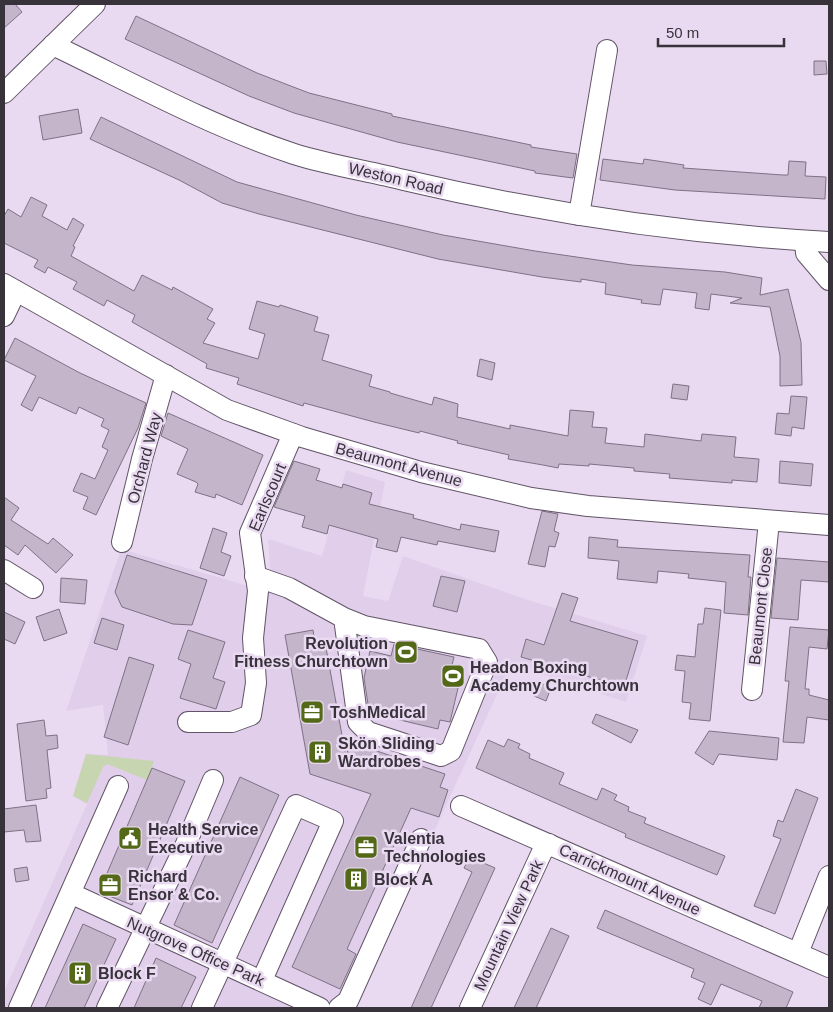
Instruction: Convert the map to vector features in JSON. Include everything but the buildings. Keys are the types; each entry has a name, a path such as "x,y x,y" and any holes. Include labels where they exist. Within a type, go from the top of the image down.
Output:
{"street":[{"path":"4,93 94,4"},
{"name":"Weston Road","path":"54,45 241,134 295,154 482,198 579,215 647,226 829,242"},
{"path":"579,215 608,50"},
{"path":"804,241 806,253 829,280"},
{"path":"4,316 10,288"},
{"name":"Beaumont Avenue","path":"10,288 227,410 293,434 421,472 531,498 588,506 829,525"},
{"name":"Orchard Way","path":"122,542 142,459 166,375"},
{"name":"Earlscourt","path":"188,722 232,722 251,715 256,683 253,638 257,583 250,533 293,434"},
{"name":"Beaumont Close","path":"752,690 769,521"},
{"path":"4,570 33,588"},
{"path":"257,583 289,588 344,618 364,626 479,649 487,662 451,751 441,756 368,732 358,722 344,618"},
{"path":"107,1008 213,780"},
{"path":"19,1008 72,894 118,786"},
{"path":"202,1008 296,805 333,821 262,980"},
{"name":"Carrickmount Avenue","path":"461,806 829,968"},
{"path":"339,1008 348,1001 421,839"},
{"name":"Mountain View Park","path":"470,1008 542,852 549,844"},
{"path":"798,953 829,876"},
{"name":"Nutgrove Office Park","path":"72,894 320,1008"}],"shaded area":[{"path":"346,470 385,482 363,596 388,601 403,556 528,600 647,636 626,702 511,664 353,1008 4,1008 4,992 87,804 73,796 86,754 108,755 103,705 66,711 121,549 279,595 270,568 268,539 322,556"}],"green space":[{"path":"86,754 154,761 147,780 107,764 103,767 87,803 73,796"}],"place":[{"name":"Revolution Fitness Churchtown","path":"406,652"},
{"name":"Headon Boxing Academy Churchtown","path":"453,676"},
{"name":"ToshMedical","path":"312,712"},
{"name":"Skön Sliding Wardrobes","path":"320,752"},
{"name":"Health Service Executive","path":"130,838"},
{"name":"Valentia Technologies","path":"366,847"},
{"name":"Block A","path":"356,879"},
{"name":"Richard Ensor & Co.","path":"110,885"},
{"name":"Block F","path":"80,973"}]}
